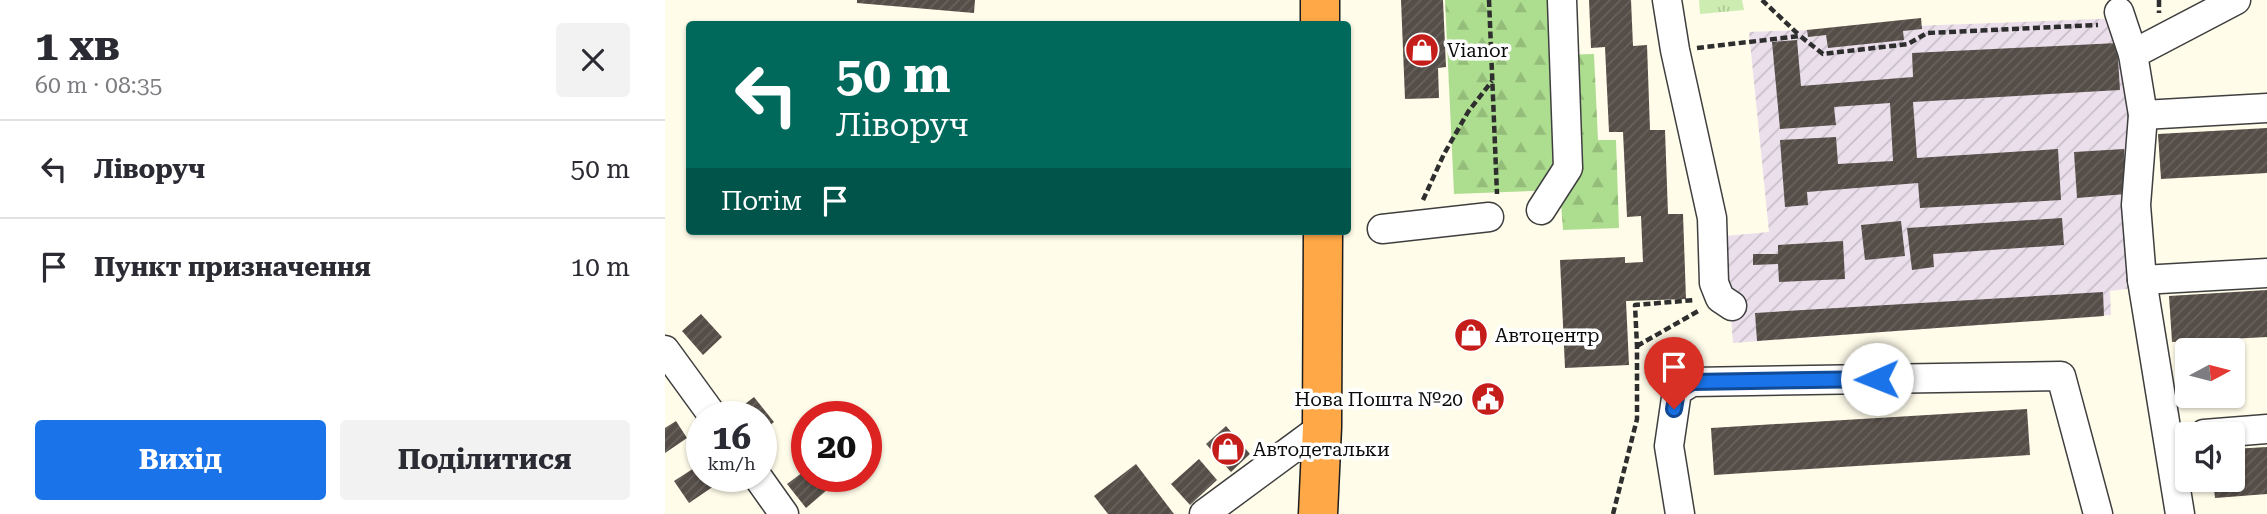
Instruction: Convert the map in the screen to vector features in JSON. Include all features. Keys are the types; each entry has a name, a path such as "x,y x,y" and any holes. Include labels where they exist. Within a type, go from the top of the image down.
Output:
{"highway":[{"path":"1320,0 1320,21"},
{"path":"1318,514 1322,427 1323,235"}],"street":[{"path":"1541,210 1568,168 1562,0"},
{"path":"1667,0 1675,50 1712,218 1714,283 1726,302"},
{"path":"2133,54 2236,0"},
{"path":"2121,18 2133,54 2143,115 2136,205 2142,280 2175,427"},
{"path":"2143,115 2267,108"},
{"path":"1382,229 1489,217"},
{"path":"2142,280 2267,273"},
{"path":"665,350 702,401"},
{"path":"1680,514 1669,446 1677,391 1692,382 2061,376 2098,514"},
{"path":"1204,514 1322,427"},
{"path":"2245,431 2267,429"},
{"path":"768,492 784,514"},
{"path":"2179,492 2180,514"}],"path":[{"path":"1489,0 1497,201 1489,217"},
{"path":"1762,0 1823,54 1908,44 1927,33 2121,18"},
{"path":"1675,50 1800,36"},
{"path":"1411,226 1450,143 1468,112 1492,80"},
{"path":"1637,346 1726,302"},
{"path":"1613,514 1637,419 1635,305 1726,302"}],"shaded area":[{"path":"2125,18 2148,286 2110,291 2111,315 1733,343 1725,236 1769,232 1749,32"}],"green space":[{"path":"1445,0 1555,0 1557,55 1594,54 1598,140 1616,140 1619,228 1563,230 1560,190 1454,194"},
{"path":"1699,0 1742,0 1744,10 1700,14"}],"building":[{"path":"857,0 975,0 974,13 857,3"},
{"path":"1401,0 1443,0 1446,67 1438,68 1439,98 1405,99"},
{"path":"1589,0 1631,0 1633,46 1647,45 1650,130 1665,130 1668,214 1683,214 1686,299 1626,301 1629,365 1565,368 1560,260 1625,257 1625,263 1643,262 1641,216 1627,217 1623,132 1609,132 1605,47 1591,48"},
{"path":"1921,18 1922,29 1903,31 1904,40 1828,48 1826,35 1808,37 1807,30"},
{"path":"1797,40 1801,86 1913,77 1912,53 2117,43 2120,90 1913,102 1917,158 2058,149 2061,200 1920,208 1918,183 1807,192 1808,205 1785,207 1780,140 1836,137 1838,164 1893,161 1890,103 1834,107 1836,125 1780,129 1772,42"},
{"path":"2267,128 2267,173 2161,179 2158,134"},
{"path":"2124,149 2126,194 2077,198 2074,152"},
{"path":"2062,218 2064,245 1933,254 1934,267 1912,270 1907,228"},
{"path":"1901,221 1905,256 1865,260 1861,225"},
{"path":"1843,241 1845,279 1779,282 1778,264 1753,265 1753,254 1778,254 1778,245"},
{"path":"2267,290 2267,337 2175,338 2175,342 2172,342 2169,296"},
{"path":"2103,292 2104,316 1757,341 1755,313"},
{"path":"701,314 722,337 703,355 682,331"},
{"path":"2027,409 2030,455 1714,475 1711,428"},
{"path":"676,421 686,439 665,453 665,428"},
{"name":"Автодетальки","path":"1226,426 1250,454 1231,472 1206,444"},
{"path":"2267,447 2267,494 2215,498 2214,492 2245,492 2245,448"},
{"path":"1199,459 1217,480 1190,505 1171,484"},
{"path":"1136,464 1174,514 1108,514 1094,496"},
{"path":"686,473 686,492 705,492 689,503 674,481"},
{"path":"793,492 825,492 806,508"}],"place":[{"name":"Vianor","path":"1422,50"},
{"name":"Автоцентр","path":"1471,335"},
{"name":"Нова Пошта №20","path":"1488,399"},
{"name":"Автодетальки","path":"1228,449"}],"route":[{"path":"1674,409 1677,391 1692,382 1877,379"}]}
